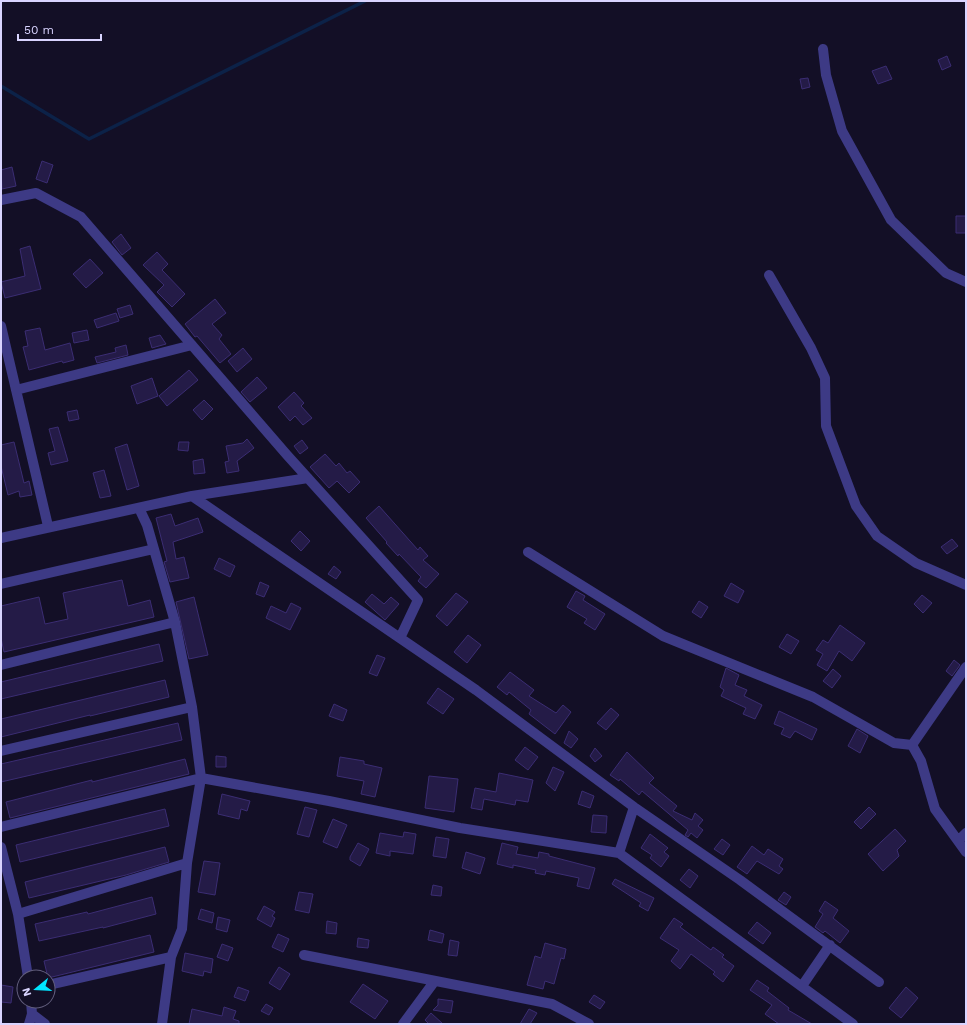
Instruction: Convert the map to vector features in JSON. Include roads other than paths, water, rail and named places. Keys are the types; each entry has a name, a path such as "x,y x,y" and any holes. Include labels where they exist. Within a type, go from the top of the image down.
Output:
{"street":[{"path":"823,49 826,75 842,131 891,220 946,273 966,282"},
{"path":"1,200 36,193 81,217 308,478 418,600 400,638"},
{"path":"769,275 811,348 825,378 826,426 856,506 877,536 916,563 966,585"},
{"path":"1,326 48,526"},
{"path":"16,390 192,345"},
{"path":"1,538 48,526 192,496 308,478"},
{"path":"192,496 476,690 634,807 740,880 879,982"},
{"path":"138,508 147,525 175,622 192,707 201,778 187,863 182,929 171,957 162,1024"},
{"path":"1,584 154,549"},
{"path":"528,552 663,636 813,697 894,743 912,745"},
{"path":"1,665 175,622"},
{"path":"912,745 966,667"},
{"path":"1,750 192,707"},
{"path":"912,745 921,761 935,809 966,852"},
{"path":"1,827 201,778 329,801 460,828 619,853 853,1024"},
{"path":"619,853 634,807"},
{"path":"958,841 966,834"},
{"path":"1,848 4,878 18,914 27,969"},
{"path":"18,914 187,863"},
{"path":"802,986 830,945"},
{"path":"304,955 434,982 552,1004 589,1024"},
{"path":"56,983 171,957"},
{"path":"403,1024 434,982"},
{"path":"29,1024 32,1014 32,1009"},
{"path":"32,1014 45,1024"}],"waterway":[{"path":"1,86 89,139 365,1"}]}
